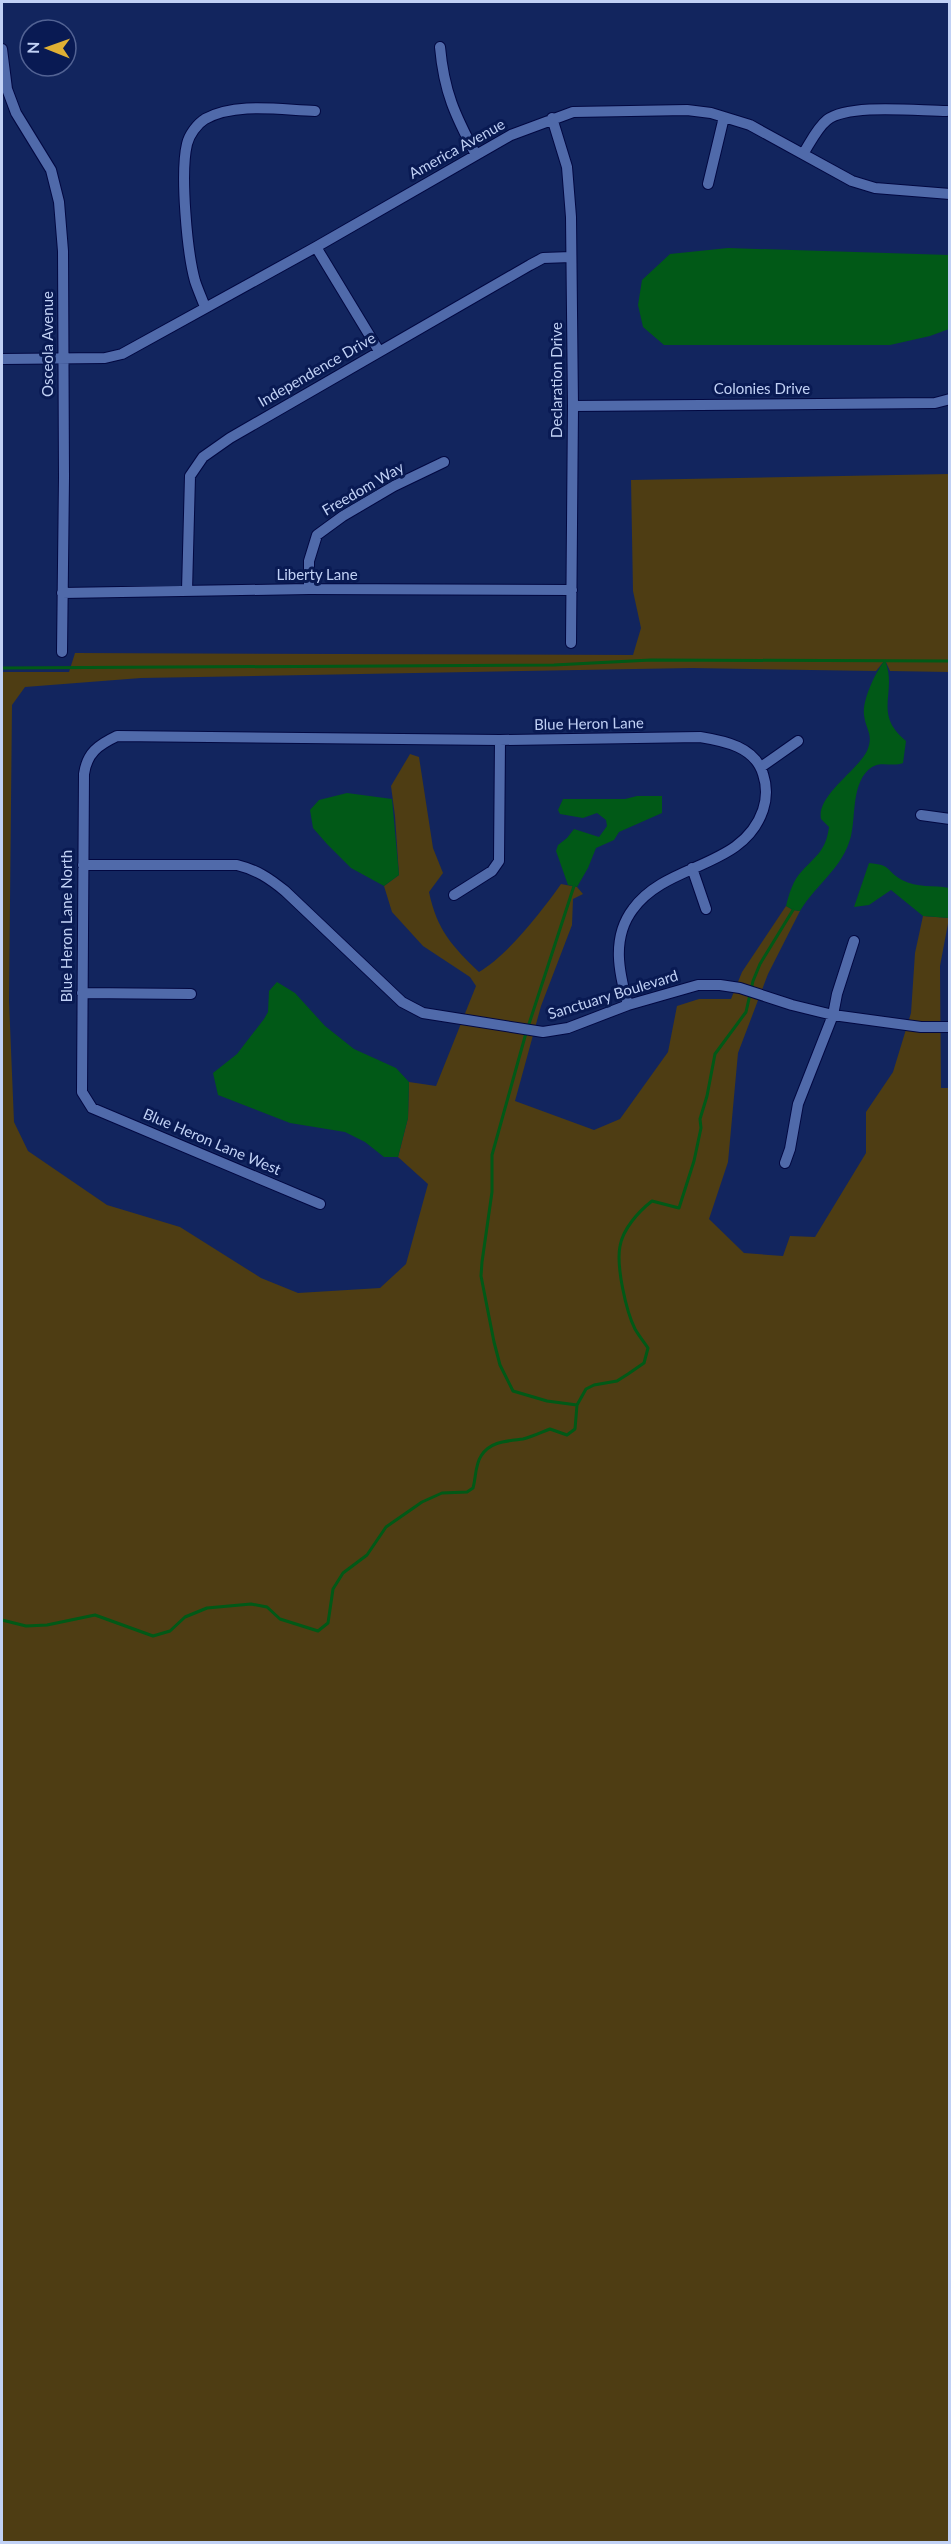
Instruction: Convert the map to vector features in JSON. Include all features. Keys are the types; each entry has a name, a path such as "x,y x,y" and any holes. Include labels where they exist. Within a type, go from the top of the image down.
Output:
{"street":[{"path":"440,47 443,79 449,101 476,155"},
{"name":"Osceola Avenue","path":"2,49 7,89 16,113 51,170 59,202 63,251 62,652"},
{"path":"205,307 195,281 189,248 186,201 188,142 192,132 203,120 244,110 315,111"},
{"name":"America Avenue","path":"2,359 62,360 105,358 122,354 148,342 205,307 316,247 511,135 573,112 687,110 724,117 750,125 852,181 875,188 950,194"},
{"path":"803,154 827,120 842,112 857,110 947,111"},
{"path":"708,184 724,117"},
{"name":"Declaration Drive","path":"552,118 567,168 571,257 573,406 571,643"},
{"path":"316,247 379,351"},
{"name":"Independence Drive","path":"187,591 190,476 203,457 230,438 530,265 543,258 571,257"},
{"name":"Colonies Drive","path":"573,406 935,403 950,399"},
{"name":"Freedom Way","path":"309,589 309,561 317,534 394,486 444,462"},
{"name":"Liberty Lane","path":"62,593 309,589 572,591"},
{"name":"Blue Heron Lane","path":"98,747 117,736 500,740 700,737 724,740 739,747 750,754 761,767"},
{"path":"454,895 492,871 499,861 500,740"},
{"path":"628,1005 621,983 618,953 620,933 632,909 650,891 692,868 729,852 744,842 758,825 764,805 767,784 761,767 798,741"},
{"name":"Blue Heron Lane North","path":"92,1108 82,1092 84,774 86,761 98,747"},
{"path":"921,815 950,819"},
{"name":"Sanctuary Boulevard","path":"83,865 237,865 265,874 402,1002 423,1013 543,1032 568,1028 628,1005 698,985 740,988 792,1005 833,1015 921,1027 946,1028"},
{"path":"692,868 706,909"},
{"path":"785,1163 798,1104 833,1015 837,994 854,941"},
{"path":"82,993 191,994"},
{"name":"Blue Heron Lane West","path":"92,1108 320,1204"}],"shaded area":[{"path":"728,248 949,255 949,329 890,345 664,345 643,327 638,305 642,280 670,254"},
{"path":"949,474 949,672 890,671 885,660 876,671 692,668 141,678 25,687 12,705 9,1001 14,1122 28,1151 107,1205 180,1227 261,1278 298,1293 380,1288 406,1264 428,1184 398,1157 408,1118 409,1082 436,1086 476,986 470,977 423,946 392,912 384,886 399,875 391,786 410,754 419,757 433,848 443,873 429,892 432,905 447,936 479,972 512,944 561,884 577,887 583,894 573,899 572,925 541,1006 515,1101 594,1130 620,1119 668,1052 677,1006 699,999 731,999 742,972 786,906 800,911 768,974 738,1053 728,1162 709,1219 744,1253 783,1256 790,1236 815,1237 866,1153 866,1112 893,1072 911,1013 915,953 923,916 949,918 940,966 941,1088 950,1088 949,2542 2,2542 2,672 69,672 75,653 633,655 641,628 633,591 631,480"},
{"path":"885,660 889,683 890,721 906,741 903,763 876,765 865,773 857,790 851,836 842,857 800,911 793,910 786,906 794,883 820,852 828,835 829,827 821,819 821,810 825,801 867,751 870,736 864,715 865,702 874,678"},
{"path":"347,793 392,799 399,875 384,886 351,868 313,828 310,810 319,800"},
{"path":"637,796 662,796 662,813 619,832 614,840 596,848 577,887 568,885 556,851 558,845 574,829 599,837 607,826 606,820 597,813 583,818 560,814 558,810 563,799 625,799"},
{"path":"869,863 885,867 908,883 949,888 949,918 923,916 891,890 869,905 854,907"},
{"path":"277,982 295,993 325,1026 354,1049 396,1068 409,1082 408,1118 398,1157 384,1157 365,1142 345,1132 290,1123 218,1095 213,1073 237,1054 264,1019 268,1012 269,991"}],"waterway":[{"path":"2,668 554,665 651,660 950,661"},
{"path":"528,1027 574,886"},
{"path":"2,1620 26,1626 47,1625 95,1615 153,1636 170,1631 185,1617 207,1608 251,1604 267,1607 280,1619 318,1631 328,1623 333,1589 343,1573 367,1555 386,1527 422,1502 442,1493 467,1492 473,1488 479,1460 489,1447 505,1441 526,1438 550,1429 567,1435 575,1429 577,1405 586,1389 594,1385 617,1381 644,1363 648,1348 632,1321 625,1300 619,1265 620,1246 624,1233 632,1221 652,1201 679,1208 694,1161 701,1128 700,1119 715,1054 746,1012 753,981 760,964 793,910"},
{"path":"526,1033 492,1155 492,1192 481,1276 500,1365 513,1391 547,1401 577,1405"}]}
